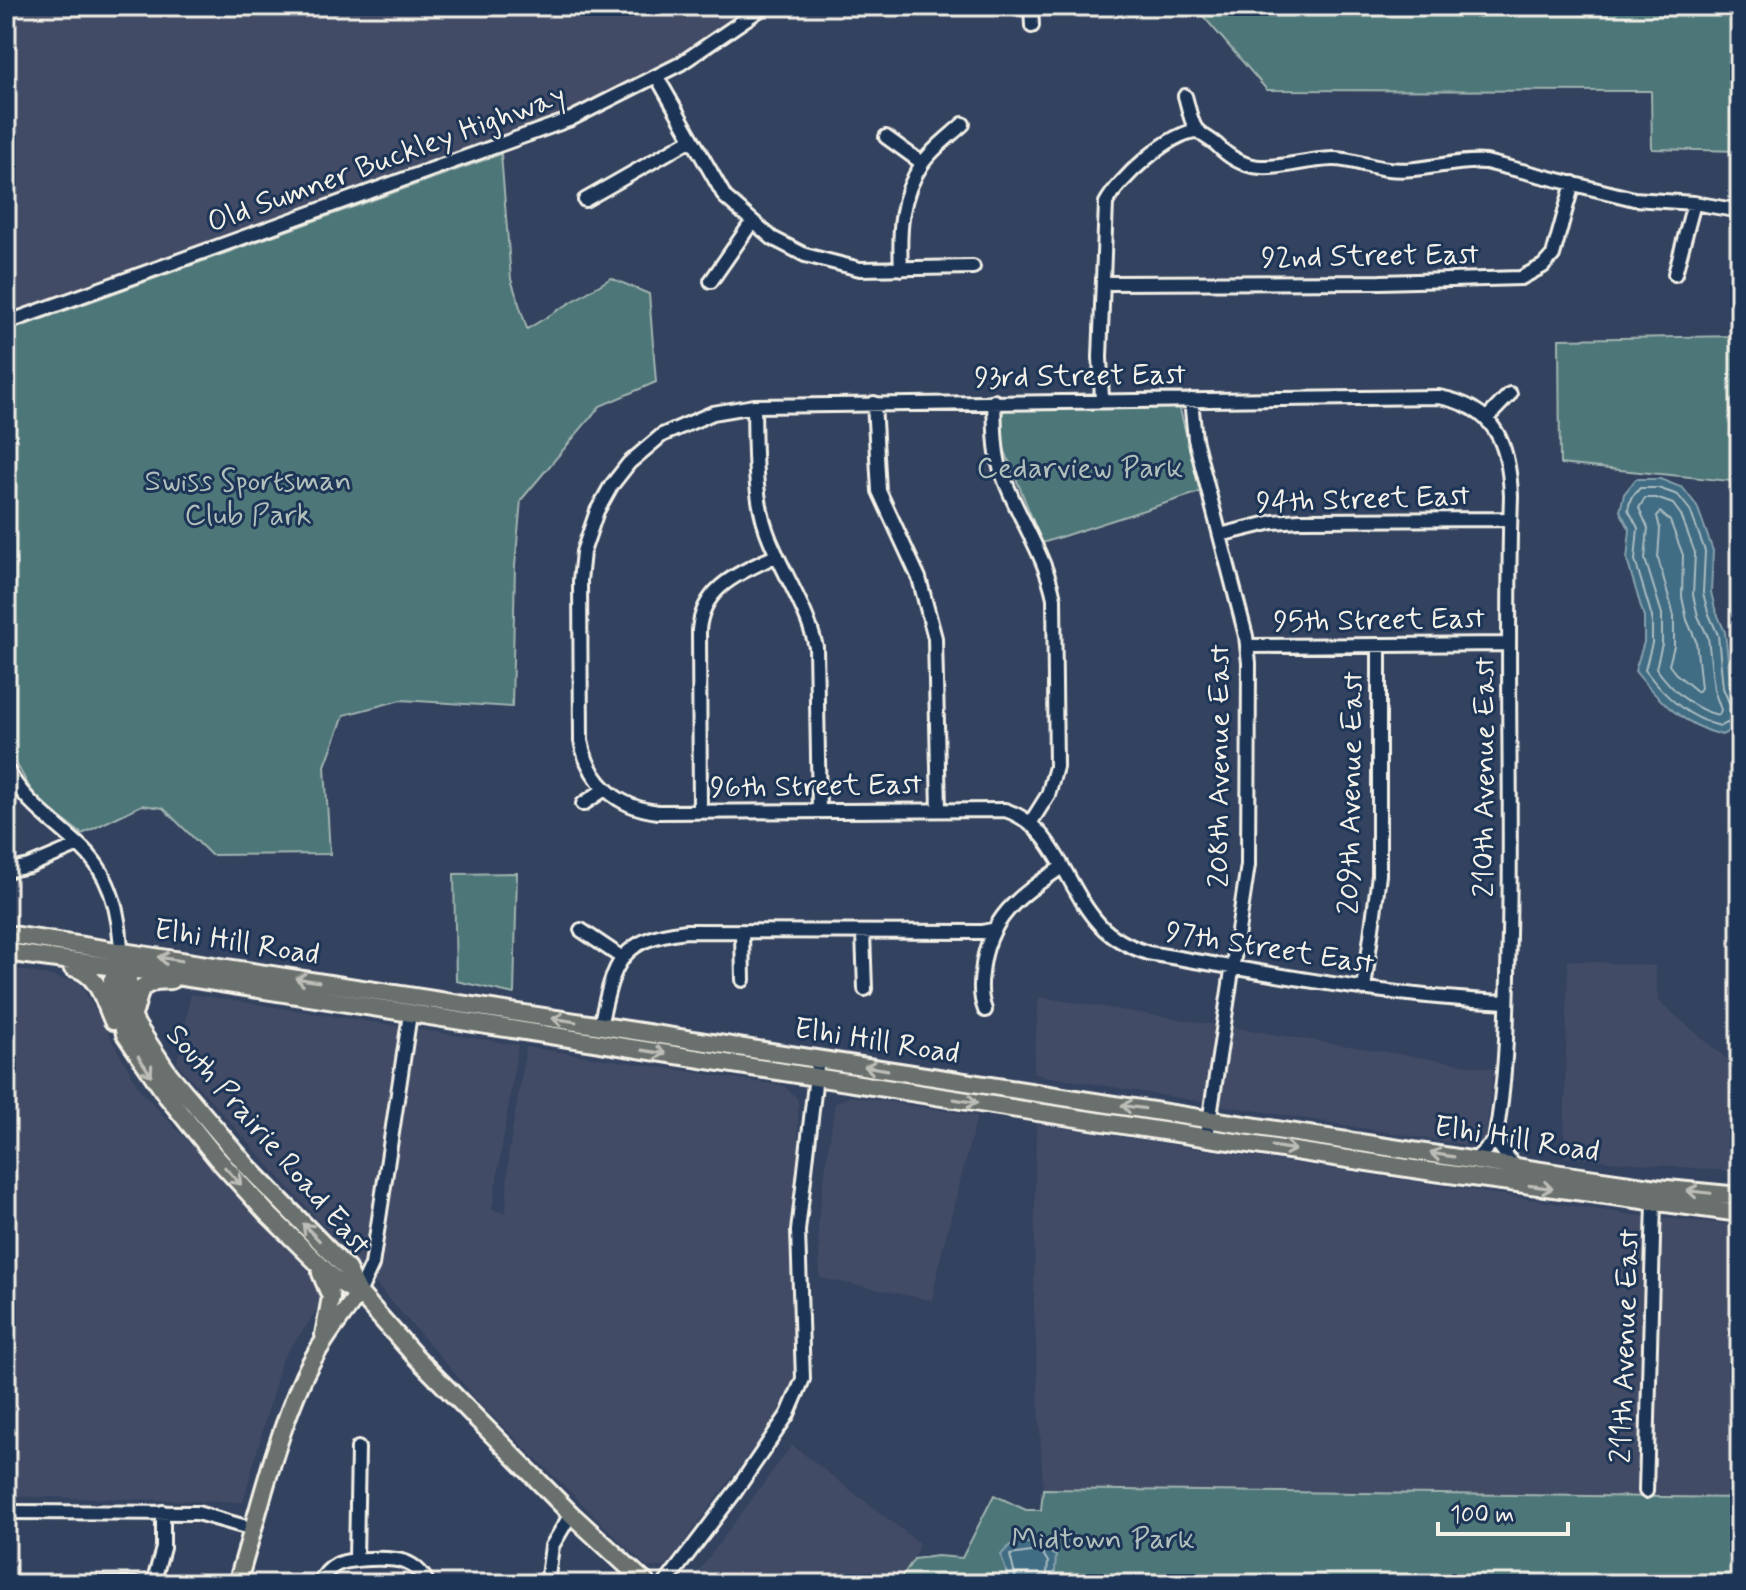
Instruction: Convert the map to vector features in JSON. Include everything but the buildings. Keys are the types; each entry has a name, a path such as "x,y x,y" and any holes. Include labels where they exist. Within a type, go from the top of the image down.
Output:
{"main road":[{"name":"Elhi Hill Road","path":"6,934 217,983 1427,1171 1740,1213"},
{"name":"Elhi Hill Road","path":"6,952 32,957 121,959 600,1026 1515,1167 1657,1188 1740,1196"},
{"path":"32,957 88,972 116,1026 125,1034"},
{"name":"South Prairie Road East","path":"121,959 128,979 133,1017 169,1074 248,1167 347,1269 359,1293 413,1354 571,1514 647,1584"},
{"name":"South Prairie Road East","path":"121,959 112,980 125,1034 147,1069 216,1157 315,1261 335,1280 359,1293"},
{"path":"133,1017 141,988 155,981 217,983"},
{"path":"315,1261 331,1297 321,1346"},
{"path":"237,1584 305,1375 321,1346 359,1293"}],"street":[{"name":"Old Sumner Buckley Highway","path":"6,323 589,112 657,77 765,6"},
{"path":"1031,6 1032,26"},
{"path":"657,77 725,197 752,222 786,246 820,260 860,269 973,267"},
{"path":"1185,96 1197,131 1212,140 1234,161 1254,168 1323,159 1352,160 1388,169 1474,161 1634,199 1694,203 1740,211"},
{"path":"901,269 901,214 907,194 922,163 963,124"},
{"path":"1102,400 1100,357 1106,203 1127,176 1177,136 1197,131"},
{"path":"886,137 922,163"},
{"path":"585,200 692,139"},
{"name":"92nd Street East","path":"1105,283 1521,278 1534,272 1553,255 1573,183"},
{"path":"1675,274 1694,203"},
{"path":"711,281 752,222"},
{"path":"1487,418 1510,394"},
{"name":"93rd Street East","path":"605,789 586,761 581,741 581,566 587,538 603,498 619,474 662,435 697,418 754,406 1439,397 1452,399 1487,418"},
{"name":"208th Avenue East","path":"1191,400 1195,439 1248,646 1248,865 1207,1136"},
{"path":"994,401 999,464 1048,572 1054,598 1056,767 1048,795 1031,822"},
{"path":"874,403 879,491 919,578 935,638 939,810"},
{"path":"754,406 765,526 810,624 816,647 819,811"},
{"name":"210th Avenue East","path":"1487,418 1504,445 1510,467 1511,846 1505,1072 1495,1140"},
{"name":"94th Street East","path":"1220,535 1273,522 1300,520 1510,519"},
{"path":"700,812 699,630 702,611 712,593 727,579 777,555"},
{"name":"95th Street East","path":"1248,646 1509,644"},
{"name":"209th Avenue East","path":"1364,989 1379,875 1379,645"},
{"path":"6,768 32,806 79,845 100,868 116,907 121,959"},
{"path":"583,804 605,789"},
{"name":"96th Street East","path":"605,789 621,801 645,811 1005,810 1031,822"},
{"name":"97th Street East","path":"1031,822 1043,835 1091,913 1119,941 1148,953 1425,998 1507,1002"},
{"path":"6,871 29,866 79,845"},
{"path":"985,1010 980,984 984,953 992,930 1022,896 1062,867"},
{"path":"581,930 621,957"},
{"path":"600,1026 610,983 621,957 628,950 666,934 687,931 863,933 992,930"},
{"path":"742,933 743,980"},
{"path":"863,933 865,989"},
{"path":"359,1293 372,1265 410,1014"},
{"path":"665,1584 735,1492 788,1414 803,1379 798,1231 818,1058"},
{"path":"1475,1160 1495,1140 1515,1167"},
{"name":"211th Avenue East","path":"1646,1491 1654,1202"},
{"path":"356,1560 358,1448"},
{"path":"6,1512 163,1512 206,1515 253,1529"},
{"path":"153,1584 163,1548 163,1512"},
{"path":"547,1584 552,1546 571,1514"},
{"path":"319,1584 337,1564 356,1560 397,1560 420,1572 428,1584"},
{"path":"47,1584 136,1584"}],"shaded area":[{"path":"6,6 764,6 730,31 549,128 6,323"},
{"path":"1568,960 1655,966 1658,1001 1740,1070 1740,1172 1564,1157"},
{"path":"6,967 79,982 141,1091 318,1285 320,1303 282,1359 243,1502 6,1496"},
{"path":"191,994 518,1045 492,1210 506,1213 509,1151 526,1047 784,1086 798,1099 798,1157 789,1243 795,1376 787,1399 768,1428 666,1567 647,1567 481,1405 177,1063"},
{"path":"1039,997 1494,1069 1485,1137 1478,1147 1033,1074"},
{"path":"850,1096 977,1116 932,1300 820,1278 818,1220 835,1103"},
{"path":"1036,1124 1640,1216 1740,1225 1740,1498 1043,1489 1034,1304"},
{"path":"792,1445 919,1543 914,1559 897,1584 689,1584"}],"green space":[{"path":"1187,6 1740,6 1740,151 1652,149 1651,91 1267,90 1204,17"},
{"name":"Swiss Sportsman Club Park","path":"501,154 511,279 527,329 611,278 649,294 656,382 600,406 521,500 515,566 512,707 401,700 344,715 325,766 330,854 211,855 163,808 142,805 82,834 36,799 6,745 6,332"},
{"path":"1740,336 1740,482 1560,464 1559,339"},
{"name":"Cedarview Park","path":"1174,405 1180,409 1200,492 1042,543 1001,441 999,429 1004,408"},
{"path":"517,873 514,994 456,981 454,874"},
{"name":"Midtown Park","path":"1043,1489 1740,1498 1740,1584 897,1584 914,1559 937,1556 962,1558 994,1495 1026,1510 1041,1510"}],"water":[{"path":"1636,479 1660,479 1683,488 1697,506 1713,551 1711,592 1725,632 1731,687 1739,707 1737,727 1722,735 1708,731 1673,711 1635,671 1644,642 1644,617 1627,560 1630,530 1620,511 1624,494"},
{"path":"1049,1543 1052,1554 1056,1556 1054,1584 1010,1584 1001,1555 1010,1545"}]}
